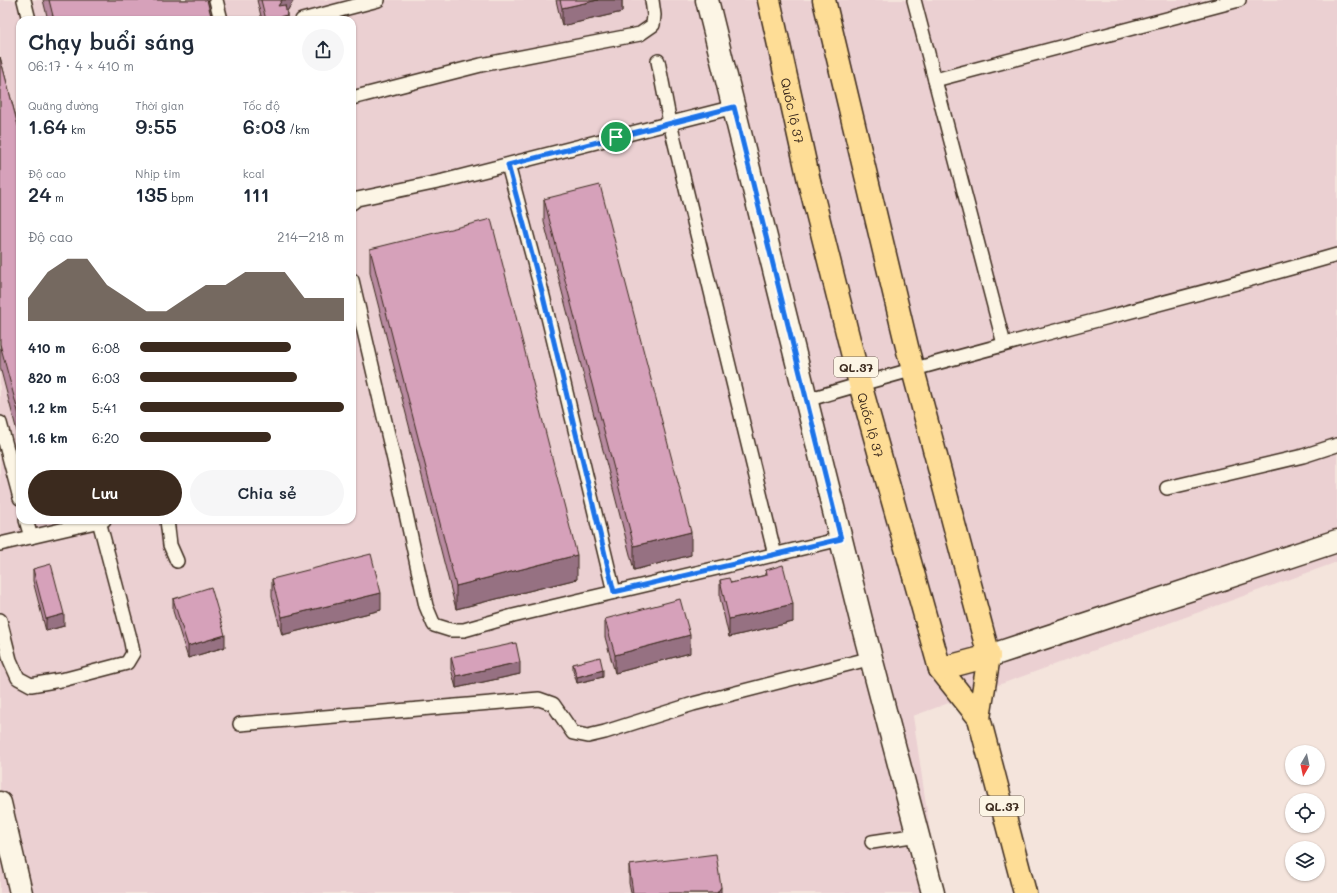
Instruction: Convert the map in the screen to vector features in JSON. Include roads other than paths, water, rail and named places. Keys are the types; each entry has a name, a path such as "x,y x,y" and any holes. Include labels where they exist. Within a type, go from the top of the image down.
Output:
{"highway":[{"name":"Quốc lộ 37","path":"769,0 809,181 860,384 940,669 979,718 1025,893"},
{"name":"Quốc lộ 37","path":"824,0 912,368 989,656 979,718"},
{"path":"940,669 989,656"}],"street":[{"path":"707,0 841,539 933,893"},
{"path":"989,656 1337,541"},
{"path":"0,803 21,893"}],"lane":[{"path":"24,0 28,16"},
{"path":"216,0 220,16"},
{"path":"317,16 378,0"},
{"path":"356,97 481,65 640,34 652,25 654,15 652,0"},
{"path":"914,0 1004,344"},
{"path":"935,80 1239,0"},
{"path":"658,61 670,123 775,555"},
{"path":"356,200 443,182 734,107"},
{"path":"508,165 542,292 614,592"},
{"path":"807,400 912,368 1337,256"},
{"path":"356,297 398,477 426,606 434,625 450,630 464,630 513,616 841,539"},
{"path":"0,423 16,483"},
{"path":"1167,488 1303,456 1337,445"},
{"path":"27,524 30,537"},
{"path":"0,544 88,524"},
{"path":"0,620 10,660 18,678 31,685 128,663 133,652 103,524"},
{"path":"167,524 170,545 177,561"},
{"path":"240,724 539,699 553,704 573,733 588,736 693,704 872,658"},
{"path":"872,842 918,835"}]}
